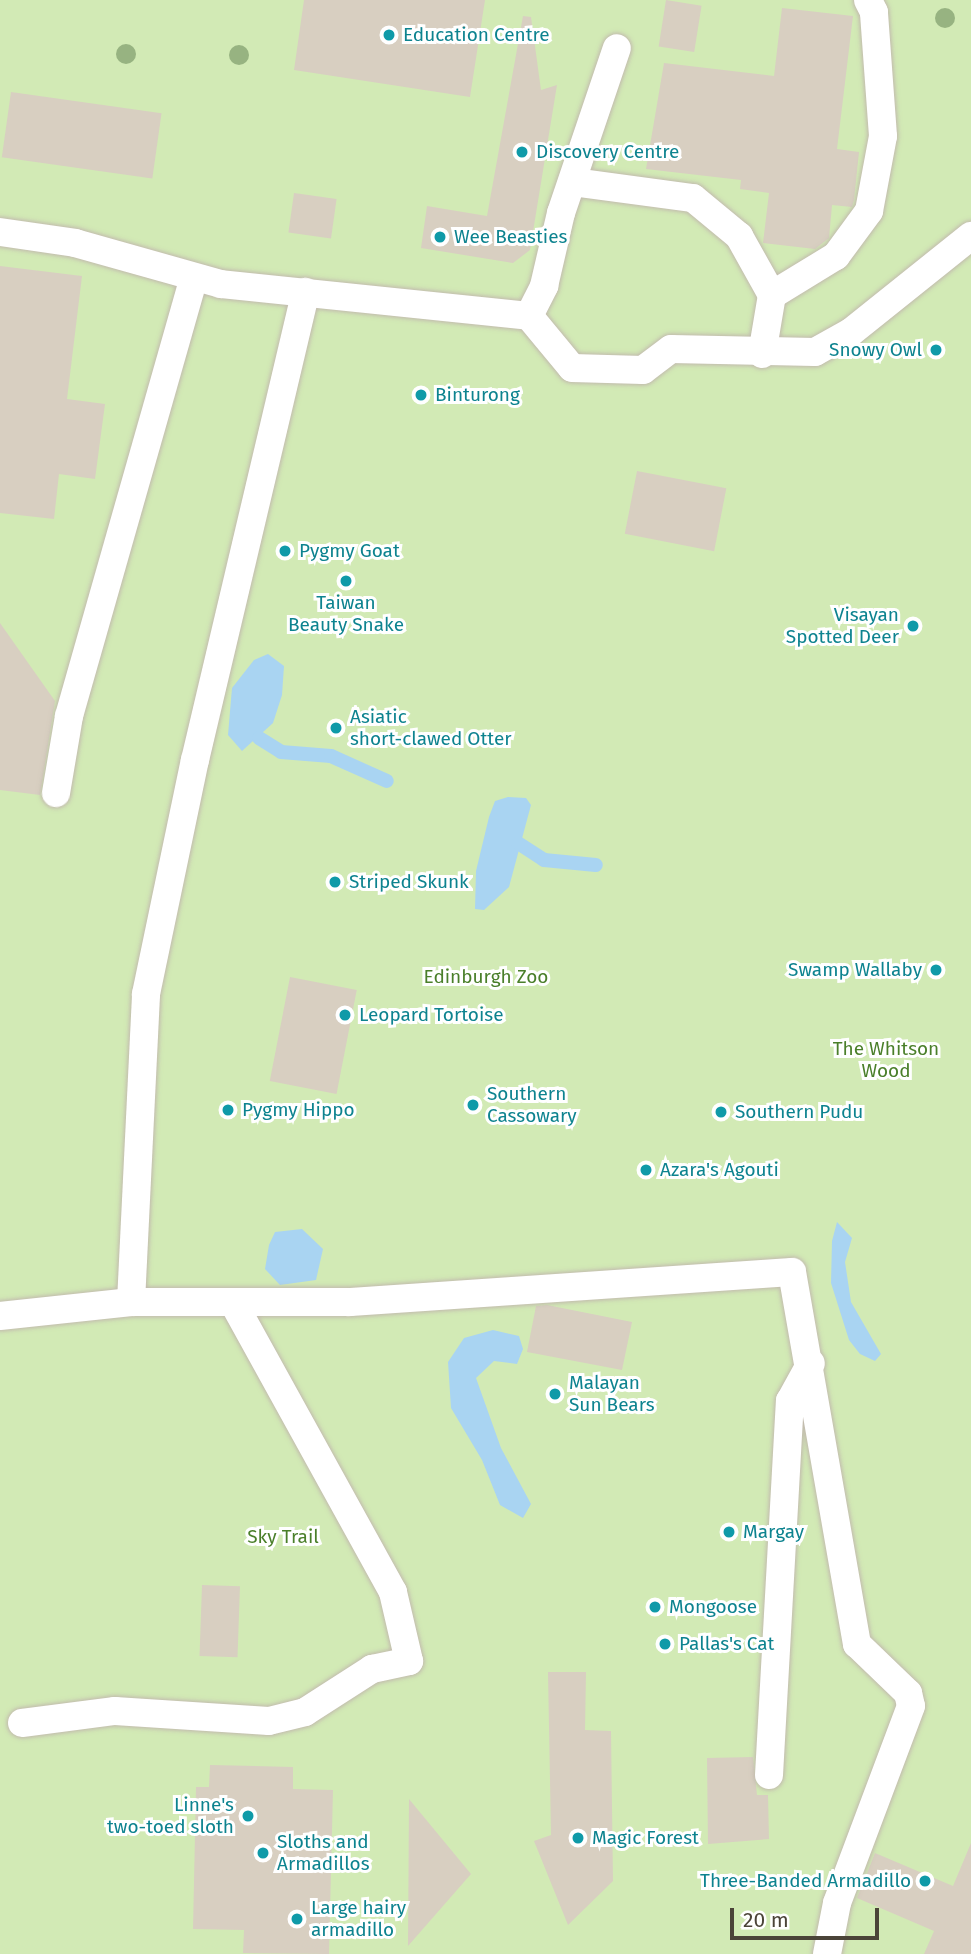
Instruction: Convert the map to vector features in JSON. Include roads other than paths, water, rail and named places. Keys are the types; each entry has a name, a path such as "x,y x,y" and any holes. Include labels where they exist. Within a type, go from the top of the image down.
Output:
{"lane":[{"path":"772,296 836,256 869,211 883,136 874,12 868,0"},
{"path":"529,316 544,286 561,213 617,48"},
{"path":"573,182 693,198 740,236 772,296 762,354"},
{"path":"0,232 75,243 194,278 529,316 572,368 643,370 671,349 762,354 815,352 850,331 971,236"},
{"path":"56,793 69,716 194,278"},
{"path":"131,1302 146,994 195,760 306,292"},
{"path":"0,1316 131,1302 350,1301 792,1272 811,1363 857,1644 908,1693 911,1706 837,1903 827,1954"},
{"path":"22,1723 115,1711 269,1721 305,1712 372,1669 409,1661 393,1592 233,1302"},
{"path":"769,1775 790,1401 811,1363"}],"water":[{"path":"268,654 284,666 282,695 273,723 242,751 228,735 232,688 254,660"},
{"path":"508,797 526,798 531,805 509,887 484,910 475,909 476,871 489,817 495,801"},
{"path":"837,1222 852,1238 845,1262 851,1302 881,1354 875,1361 860,1354 849,1340 831,1283 832,1241"},
{"path":"302,1229 323,1249 316,1280 280,1285 265,1269 269,1245 275,1232"},
{"path":"493,1330 519,1336 523,1349 517,1364 494,1361 476,1378 501,1448 531,1504 523,1518 500,1505 482,1460 451,1408 448,1362 464,1338"}],"waterway":[{"path":"259,738 281,752 331,756 387,781"},
{"path":"518,843 544,860 596,865"}],"place":[{"name":"Education Centre","path":"389,35"},
{"name":"Discovery Centre","path":"522,152"},
{"name":"Wee Beasties","path":"440,237"},
{"name":"Snowy Owl","path":"936,350"},
{"name":"Binturong","path":"421,395"},
{"name":"Pygmy Goat","path":"285,551"},
{"name":"Taiwan Beauty Snake","path":"346,581"},
{"name":"Visayan Spotted Deer","path":"913,626"},
{"name":"Asiatic short-clawed Otter","path":"336,728"},
{"name":"Striped Skunk","path":"335,882"},
{"name":"Swamp Wallaby","path":"936,970"},
{"name":"Leopard Tortoise","path":"345,1015"},
{"name":"Southern Cassowary","path":"473,1105"},
{"name":"Pygmy Hippo","path":"228,1110"},
{"name":"Southern Pudu","path":"721,1112"},
{"name":"Azara's Agouti","path":"646,1170"},
{"name":"Malayan Sun Bears","path":"555,1394"},
{"name":"Margay","path":"729,1532"},
{"name":"Mongoose","path":"655,1607"},
{"name":"Pallas's Cat","path":"665,1644"},
{"name":"Linne's two-toed sloth","path":"248,1816"},
{"name":"Magic Forest","path":"578,1838"},
{"name":"Sloths and Armadillos","path":"263,1853"},
{"name":"Three-Banded Armadillo","path":"925,1881"},
{"name":"Large hairy armadillo","path":"297,1919"}],"park label":[{"name":"Edinburgh Zoo","path":"486,977"},
{"name":"The Whitson Wood","path":"886,1060"},
{"name":"Sky Trail","path":"283,1537"}]}
